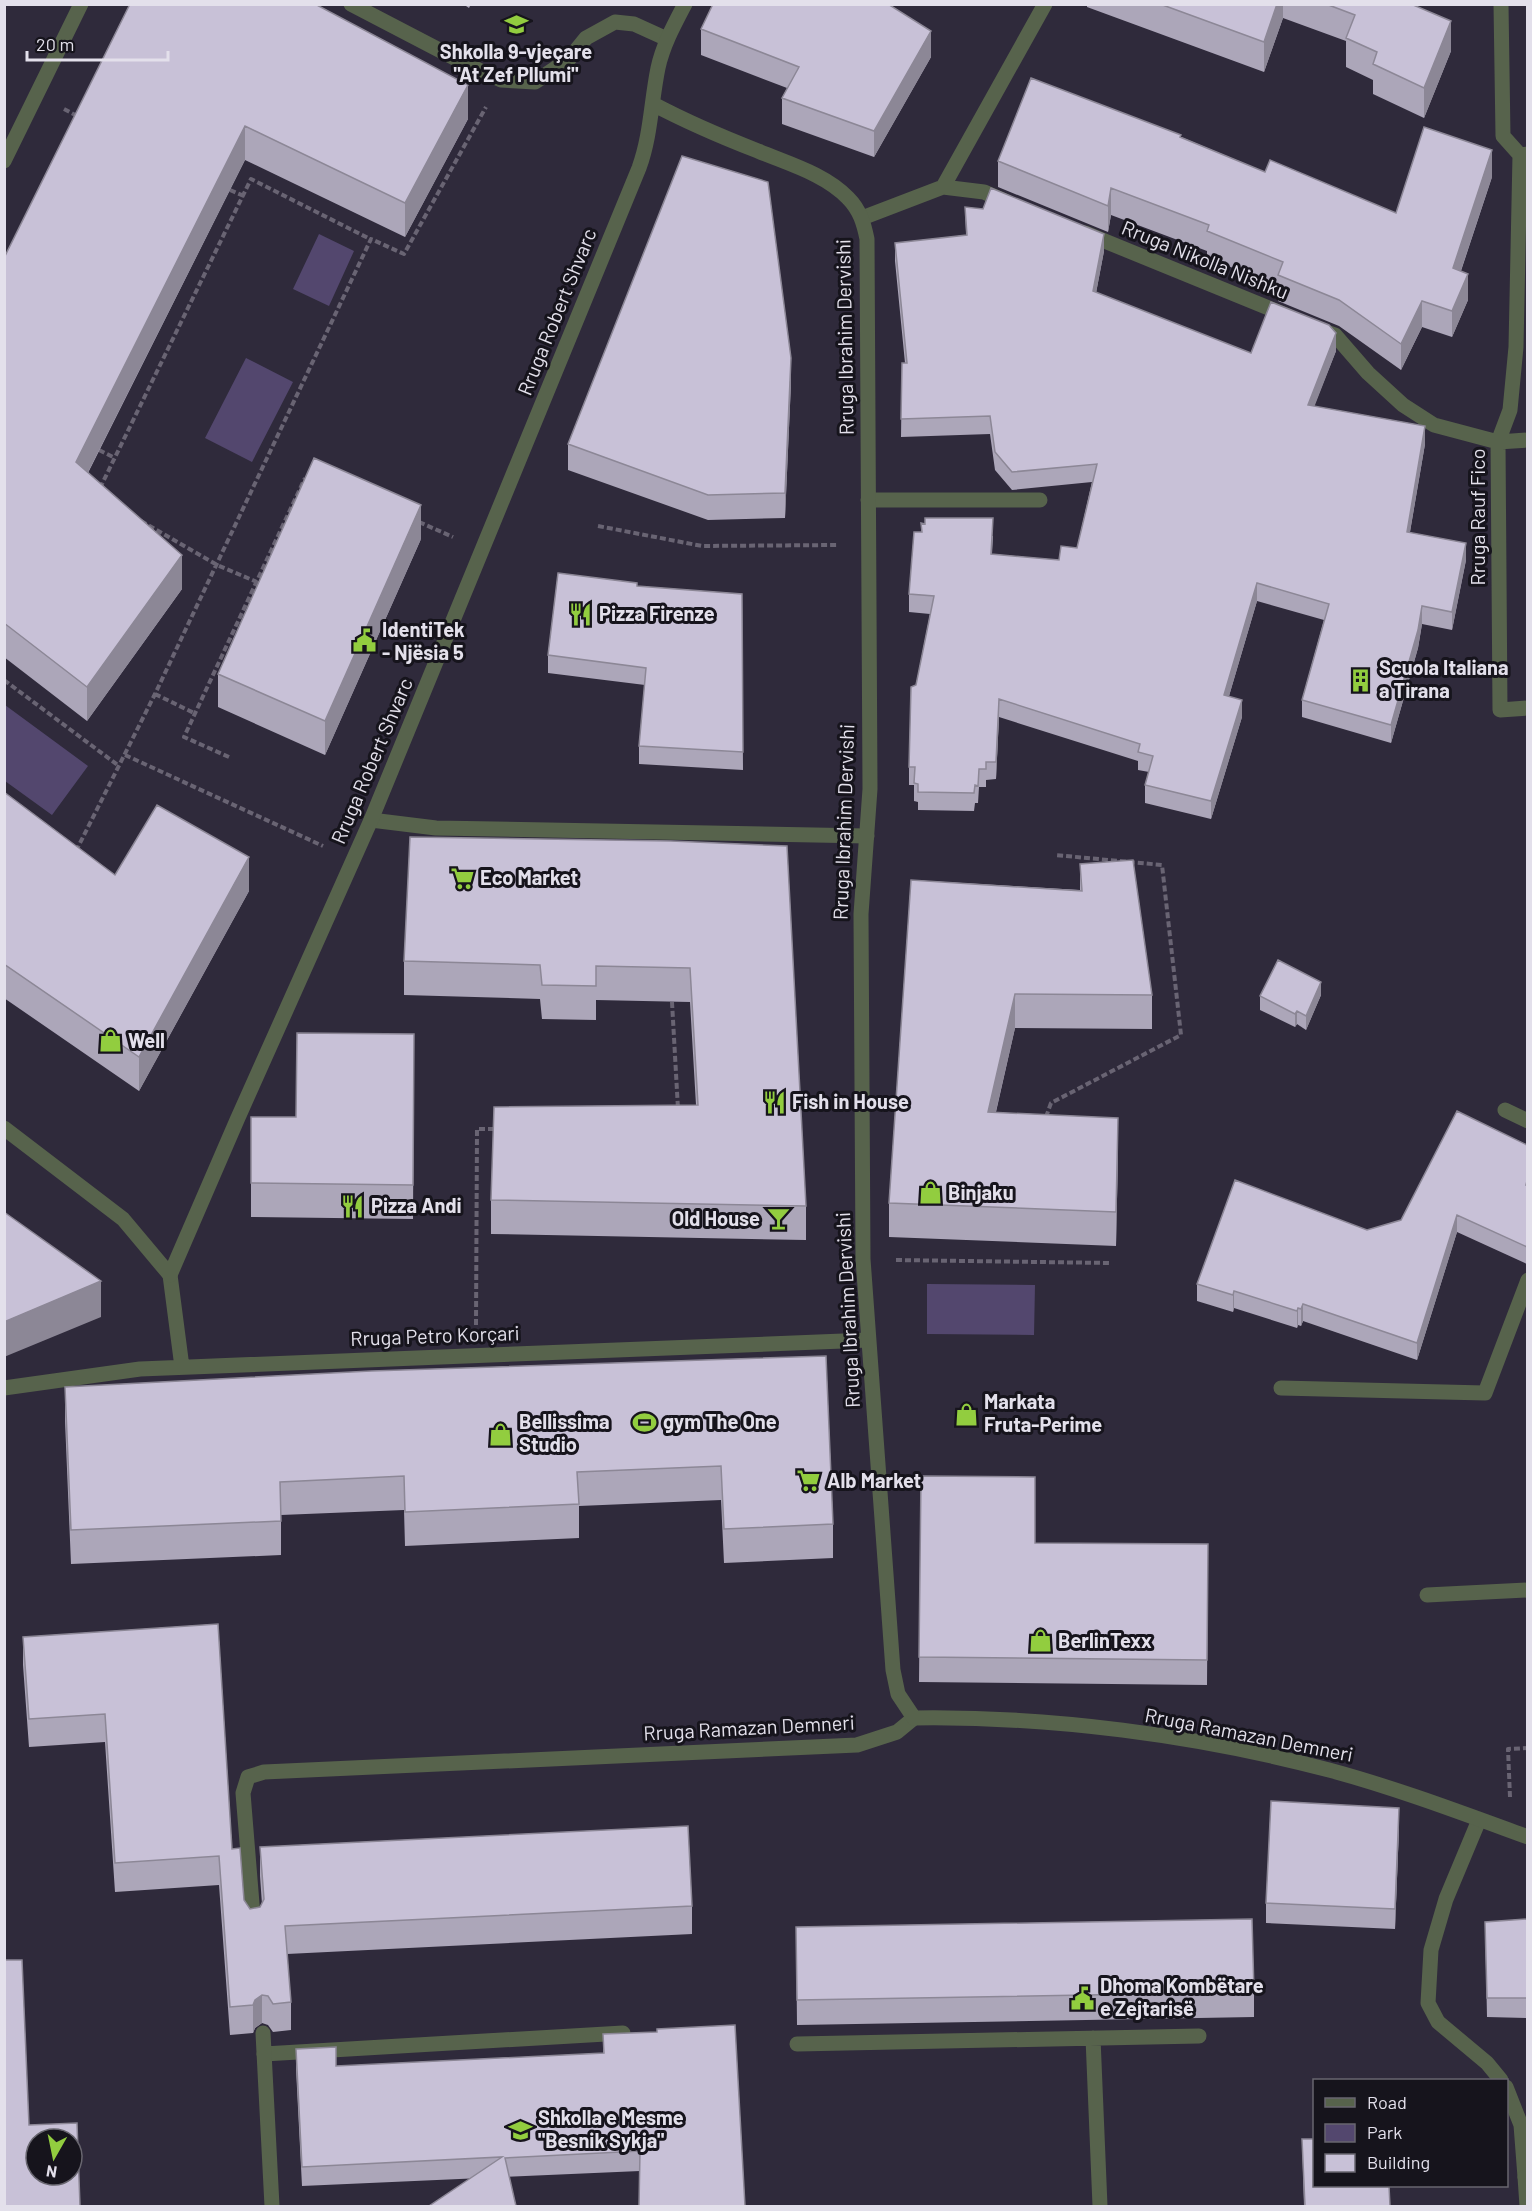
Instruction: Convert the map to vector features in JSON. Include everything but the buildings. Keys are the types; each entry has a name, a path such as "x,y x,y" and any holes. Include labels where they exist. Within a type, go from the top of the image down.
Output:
{"street":[{"path":"4,161 81,4"},
{"path":"351,4 501,80 535,82 569,59 586,38 615,22 634,24 667,39"},
{"name":"Rruga Robert Shvarc","path":"170,1275 371,820 647,147 658,67 667,39 685,4"},
{"path":"1016,205 984,192 943,187 1045,4"},
{"path":"1501,4 1503,136 1524,155"},
{"path":"652,104 690,123 804,170 829,183 849,198 862,218"},
{"name":"Rruga Rauf Fico","path":"1524,155 1516,347 1510,410 1498,442 1500,710 1527,708"},
{"name":"Rruga Ibrahim Dervishi","path":"914,1719 898,1694 893,1670 863,1259 861,914 870,789 867,239 862,218 943,187"},
{"name":"Rruga Nikolla Nishku","path":"1070,227 1335,335 1368,373 1403,405 1434,425 1498,442 1527,440"},
{"path":"868,500 1040,500"},
{"path":"371,820 436,828 867,836"},
{"path":"1505,1110 1527,1121"},
{"path":"4,1128 123,1219 170,1275 182,1367"},
{"path":"1281,1388 1485,1393 1527,1280"},
{"name":"Rruga Petro Korçari","path":"4,1388 140,1369 868,1340"},
{"path":"1427,1595 1527,1590"},
{"name":"Rruga Ramazan Demneri","path":"254,1928 243,1793 248,1777 264,1772 857,1745 897,1732 914,1719 1028,1720 1198,1742 1328,1770 1399,1791 1527,1837"},
{"path":"1479,1820 1446,1899 1431,1950 1428,2004 1438,2022 1487,2063 1500,2079"},
{"path":"264,2054 641,2032"},
{"path":"263,2033 272,2206"},
{"path":"797,2044 1199,2036"},
{"path":"1093,2038 1100,2206"},
{"path":"1508,2092 1521,2126 1527,2206"}],"path":[{"path":"67,845 76,851 120,766 371,240 404,254 501,80"},
{"path":"97,494 251,179 381,244"},
{"path":"230,190 244,196"},
{"path":"99,450 115,458"},
{"path":"229,757 184,737 308,472"},
{"path":"137,518 217,565 257,582"},
{"path":"417,521 482,550"},
{"path":"598,526 702,546 868,544"},
{"path":"4,680 120,766"},
{"path":"155,694 195,714"},
{"path":"125,755 353,860"},
{"path":"1045,1120 1051,1103 1181,1035 1162,865 1054,855"},
{"path":"672,1002 678,1118"},
{"path":"476,1356 477,1129 501,1129"},
{"path":"863,1259 1109,1263"},
{"path":"1511,1831 1508,1749 1527,1748"}],"green space":[{"path":"319,234 354,251 329,306 293,289"},
{"path":"246,358 293,382 252,462 205,438"},
{"path":"5,705 88,766 52,815 5,781"},
{"path":"927,1284 1035,1285 1034,1335 927,1334"}],"place":[{"name":"Shkolla 9-vjeçare \"At Zef Pllumi\"","path":"516,24"},
{"name":"Pizza Firenze","path":"581,614"},
{"name":"IdentiTek - Njësia 5","path":"364,641"},
{"name":"Scuola Italiana a Tirana","path":"1361,680"},
{"name":"Eco Market","path":"462,878"},
{"name":"Well","path":"110,1041"},
{"name":"Fish in House","path":"774,1102"},
{"name":"Binjaku","path":"930,1193"},
{"name":"Pizza Andi","path":"353,1206"},
{"name":"Old House","path":"778,1219"},
{"name":"Markata Fruta-Perime","path":"966,1414"},
{"name":"gym The One","path":"645,1422"},
{"name":"Bellissima Studio","path":"501,1434"},
{"name":"Alb Market","path":"809,1481"},
{"name":"BerlinTexx","path":"1040,1641"},
{"name":"Dhoma Kombëtare e Zejtarisë","path":"1082,1998"},
{"name":"Shkolla e Mesme \"Besnik Sykja\"","path":"520,2130"}]}
